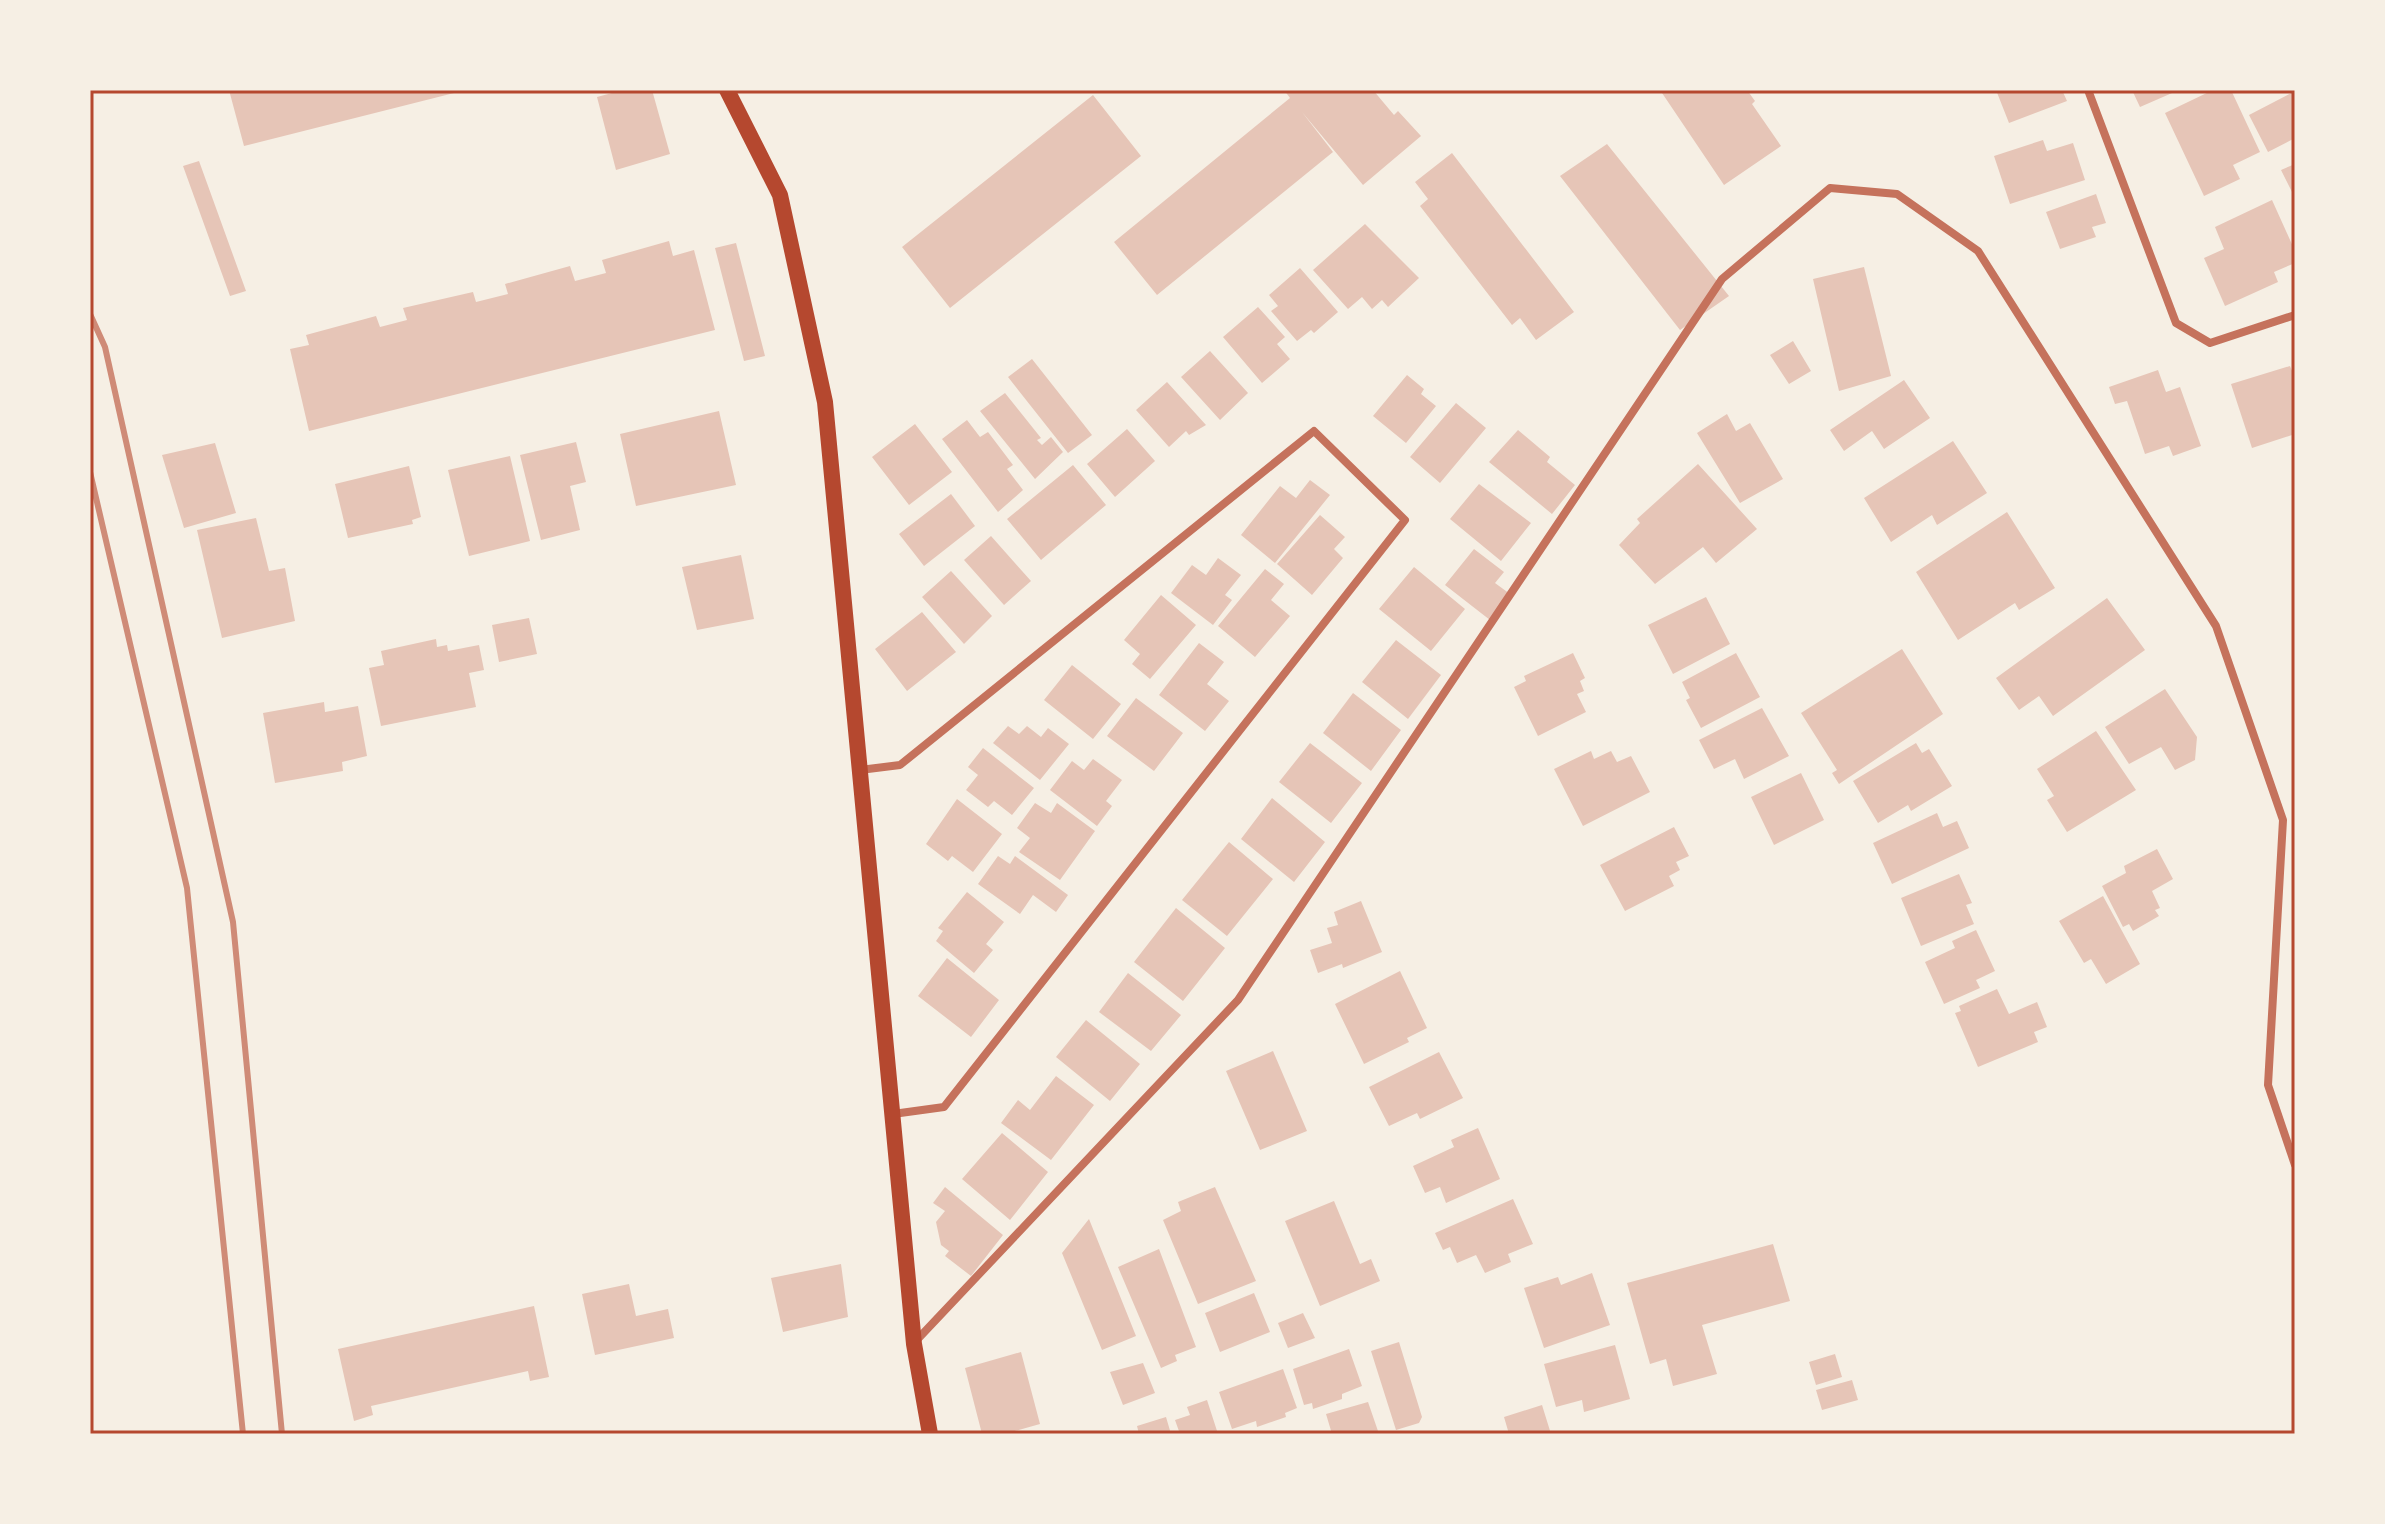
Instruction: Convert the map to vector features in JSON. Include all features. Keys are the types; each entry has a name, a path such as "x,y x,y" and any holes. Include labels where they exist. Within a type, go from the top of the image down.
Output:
{"main road":[{"path":"727,90 780,195 825,402 914,1344 930,1434"}],"street":[{"path":"2088,90 2176,323 2210,343 2295,315"},
{"path":"914,1344 1238,1000 1722,279 1830,188 1897,194 1978,251 2216,626 2283,820 2268,1085 2295,1165"},
{"path":"860,770 900,765 1314,431 1405,520 944,1107 893,1114"}],"building":[{"path":"229,90 462,90 462,91 244,146"},
{"path":"623,90 652,90 670,154 616,170 597,97"},
{"path":"1284,90 1373,90 1394,115 1398,111 1421,136 1363,185 1302,112 1333,152 1157,295 1114,242 1290,98"},
{"path":"1660,90 1747,90 1755,101 1752,104 1781,146 1724,185"},
{"path":"1996,90 2062,90 2067,101 2009,123"},
{"path":"2132,90 2179,90 2140,107"},
{"path":"2213,90 2231,90 2260,152 2233,165 2240,179 2204,196 2165,113"},
{"path":"2295,91 2295,138 2268,152 2249,115"},
{"path":"1093,95 1141,156 950,308 902,247"},
{"path":"2043,140 2047,151 2073,143 2085,180 2010,204 1994,156"},
{"path":"1607,144 1729,296 1680,330 1560,176"},
{"path":"1452,153 1574,312 1536,340 1520,318 1512,325 1420,206 1428,199 1415,182"},
{"path":"199,161 246,291 230,296 183,166"},
{"path":"2295,164 2295,198 2281,170"},
{"path":"2096,194 2106,223 2092,227 2096,237 2060,249 2046,212"},
{"path":"2272,200 2295,251 2295,263 2274,272 2278,282 2225,306 2204,258 2224,249 2215,227"},
{"path":"1365,224 1419,278 1388,307 1382,300 1372,309 1362,297 1348,309 1313,270"},
{"path":"669,241 673,256 694,250 715,330 309,431 290,349 309,345 306,335 376,316 380,327 407,320 403,308 473,292 476,302 508,294 505,284 570,266 575,281 606,273 602,260"},
{"path":"736,243 765,356 744,361 715,248"},
{"path":"1864,267 1891,376 1839,391 1813,279"},
{"path":"1300,268 1338,312 1314,333 1311,330 1297,341 1271,311 1278,306 1269,295"},
{"path":"1258,307 1285,337 1277,344 1290,359 1262,383 1223,337"},
{"path":"1793,341 1811,371 1789,384 1770,355"},
{"path":"1210,351 1248,393 1220,420 1181,377"},
{"path":"1032,359 1092,435 1068,453 1008,377"},
{"path":"2290,366 2295,378 2295,434 2252,448 2231,384"},
{"path":"2158,370 2166,392 2180,387 2201,446 2173,456 2169,446 2145,454 2127,401 2115,404 2109,387"},
{"path":"1407,375 1424,389 1421,394 1436,406 1406,443 1373,416"},
{"path":"1904,380 1930,418 1884,449 1872,431 1844,451 1830,430"},
{"path":"1167,382 1206,425 1189,435 1186,431 1169,447 1136,410"},
{"path":"1005,393 1041,438 1037,440 1042,445 1051,437 1063,452 1035,479 980,411"},
{"path":"1456,403 1486,428 1440,483 1410,457"},
{"path":"719,411 736,485 636,506 620,434"},
{"path":"1727,414 1736,431 1750,423 1783,479 1740,503 1697,433"},
{"path":"967,420 980,437 988,432 1013,465 1007,469 1023,490 998,512 942,439"},
{"path":"915,424 952,472 909,505 872,457"},
{"path":"1127,429 1155,461 1115,497 1087,464"},
{"path":"1518,430 1550,457 1547,462 1575,485 1552,514 1489,462"},
{"path":"1953,441 1987,493 1937,525 1932,515 1891,542 1864,498"},
{"path":"576,442 586,482 570,486 580,530 541,540 520,455"},
{"path":"215,443 236,513 184,528 162,455"},
{"path":"510,456 530,541 469,556 448,470"},
{"path":"1698,464 1757,529 1716,563 1703,547 1655,584 1619,545 1640,523 1637,519"},
{"path":"1073,465 1106,505 1041,560 1007,519"},
{"path":"409,466 421,517 412,520 413,524 348,538 335,484"},
{"path":"1310,480 1330,495 1275,563 1241,535 1280,486 1296,498"},
{"path":"1479,484 1531,523 1501,561 1450,519"},
{"path":"951,494 975,526 924,566 899,534"},
{"path":"2007,512 2055,588 2019,610 2015,603 1958,640 1916,572"},
{"path":"1320,515 1345,537 1334,549 1343,558 1312,595 1277,564"},
{"path":"256,518 269,571 285,568 295,621 222,638 197,530"},
{"path":"991,536 1031,581 1004,605 964,560"},
{"path":"1474,549 1504,572 1495,583 1510,594 1490,620 1445,585"},
{"path":"741,555 754,619 697,630 682,567"},
{"path":"1218,558 1241,575 1225,595 1232,600 1213,625 1171,593 1192,565 1206,575"},
{"path":"1414,567 1465,609 1431,651 1379,609"},
{"path":"1265,569 1284,584 1271,600 1290,616 1255,657 1218,626"},
{"path":"951,571 992,616 964,644 922,597"},
{"path":"1161,595 1196,625 1150,679 1132,664 1140,654 1124,640"},
{"path":"1706,597 1730,644 1673,674 1648,625"},
{"path":"2107,598 2145,650 2053,716 2039,696 2019,710 1996,678"},
{"path":"922,612 956,652 907,691 875,649"},
{"path":"529,618 537,654 499,662 492,625"},
{"path":"436,639 437,647 447,645 448,651 479,645 484,670 469,673 476,707 381,726 369,668 384,665 381,651"},
{"path":"1396,640 1441,675 1408,719 1362,682"},
{"path":"1199,643 1224,662 1207,684 1229,701 1205,731 1159,695"},
{"path":"1902,649 1943,714 1839,784 1832,773 1837,770 1801,713"},
{"path":"1573,653 1585,678 1580,681 1584,691 1577,694 1586,712 1538,736 1514,687 1526,681 1524,676"},
{"path":"1736,653 1760,697 1701,728 1686,700 1690,698 1682,682"},
{"path":"1072,665 1121,704 1093,739 1044,700"},
{"path":"2165,689 2197,737 2195,760 2175,770 2161,747 2129,764 2105,727"},
{"path":"1353,693 1401,730 1371,771 1323,733"},
{"path":"1136,698 1183,733 1154,771 1107,736"},
{"path":"324,702 325,712 358,706 367,756 342,762 343,771 275,783 263,713"},
{"path":"1762,708 1789,756 1744,779 1735,759 1714,769 1699,740"},
{"path":"1008,726 1019,734 1027,726 1041,737 1048,728 1069,744 1040,780 993,743"},
{"path":"2096,731 2136,790 2067,832 2047,800 2054,796 2037,769"},
{"path":"1310,743 1362,783 1331,823 1279,782"},
{"path":"1916,743 1922,753 1929,749 1952,786 1911,811 1908,805 1878,823 1853,781"},
{"path":"983,748 1034,788 1012,815 994,801 988,807 966,790 978,775 968,767"},
{"path":"1591,751 1594,759 1611,751 1617,762 1631,756 1650,792 1583,826 1554,769"},
{"path":"1093,759 1122,780 1106,801 1112,806 1097,826 1050,790 1072,761 1084,770"},
{"path":"1801,773 1824,820 1774,845 1751,797"},
{"path":"1272,798 1325,842 1294,882 1241,839"},
{"path":"957,799 1002,834 973,872 952,856 948,861 926,844"},
{"path":"1035,803 1051,813 1057,803 1095,831 1060,880 1019,852 1030,838 1017,828"},
{"path":"1937,813 1943,827 1957,821 1969,848 1892,884 1873,843"},
{"path":"1674,827 1689,856 1676,862 1680,870 1669,876 1674,886 1625,911 1600,865"},
{"path":"1229,842 1273,879 1227,936 1182,900"},
{"path":"2157,849 2173,879 2152,891 2160,908 2155,910 2159,916 2133,931 2129,924 2123,927 2102,886 2126,873 2124,866"},
{"path":"998,856 1010,864 1015,856 1068,895 1056,912 1033,895 1020,914 978,884"},
{"path":"1959,874 1972,903 1966,905 1974,924 1921,946 1901,898"},
{"path":"967,892 1004,922 986,944 993,950 974,973 936,941 943,931 938,928"},
{"path":"2103,896 2140,964 2106,984 2091,959 2084,963 2059,921"},
{"path":"1361,901 1382,952 1343,968 1342,964 1318,973 1310,950 1332,943 1327,928 1338,925 1334,912"},
{"path":"1176,908 1225,948 1183,1001 1134,962"},
{"path":"1976,930 1995,971 1976,980 1980,988 1944,1004 1925,962 1955,948 1952,941"},
{"path":"947,958 999,1000 971,1037 918,996"},
{"path":"1400,971 1427,1028 1407,1038 1409,1042 1364,1064 1335,1004"},
{"path":"1128,973 1181,1015 1151,1051 1099,1012"},
{"path":"1997,989 2009,1014 2037,1002 2047,1027 2034,1032 2038,1042 1978,1067 1955,1013 1961,1011 1959,1006"},
{"path":"1086,1020 1140,1064 1110,1101 1056,1057"},
{"path":"1273,1051 1307,1131 1260,1150 1226,1071"},
{"path":"1439,1052 1463,1098 1420,1119 1417,1113 1389,1126 1369,1087"},
{"path":"1056,1076 1094,1105 1051,1160 1001,1123 1018,1100 1030,1110"},
{"path":"1478,1128 1500,1179 1446,1203 1440,1187 1425,1193 1413,1166 1454,1147 1451,1140"},
{"path":"1002,1133 1048,1172 1010,1220 962,1179"},
{"path":"945,1187 1003,1235 971,1276 945,1256 949,1251 941,1245 936,1222 945,1211 933,1203"},
{"path":"1215,1187 1256,1281 1198,1304 1163,1220 1181,1211 1178,1202"},
{"path":"1513,1199 1533,1244 1508,1254 1511,1262 1485,1273 1476,1255 1457,1263 1450,1247 1443,1250 1435,1233"},
{"path":"1334,1201 1360,1264 1371,1259 1380,1281 1320,1306 1285,1221"},
{"path":"1089,1219 1136,1336 1102,1350 1062,1253"},
{"path":"1773,1244 1790,1301 1702,1325 1717,1374 1673,1386 1666,1359 1650,1364 1627,1283"},
{"path":"1159,1249 1196,1347 1175,1355 1177,1361 1161,1368 1118,1267"},
{"path":"841,1264 848,1317 783,1332 771,1278"},
{"path":"1592,1273 1610,1325 1544,1348 1524,1288 1558,1277 1561,1285"},
{"path":"629,1284 636,1316 668,1309 674,1338 595,1355 582,1294"},
{"path":"1254,1293 1270,1332 1220,1352 1205,1313"},
{"path":"534,1306 549,1377 530,1381 528,1371 371,1406 373,1415 354,1421 338,1349"},
{"path":"1303,1313 1315,1338 1288,1348 1278,1323"},
{"path":"1399,1342 1422,1417 1419,1423 1396,1430 1371,1351"},
{"path":"1615,1345 1630,1399 1584,1412 1582,1400 1556,1407 1544,1364"},
{"path":"1349,1349 1362,1386 1342,1394 1342,1399 1313,1409 1312,1403 1304,1405 1293,1369"},
{"path":"1021,1352 1040,1424 1004,1434 982,1434 965,1368"},
{"path":"1835,1354 1842,1377 1816,1385 1809,1362"},
{"path":"1143,1363 1155,1393 1123,1405 1110,1372"},
{"path":"1283,1369 1297,1408 1285,1413 1286,1417 1257,1427 1256,1421 1232,1429 1219,1392"},
{"path":"1852,1380 1858,1400 1822,1410 1816,1390"},
{"path":"1207,1400 1218,1434 1180,1434 1175,1420 1190,1415 1187,1407"},
{"path":"1368,1402 1379,1434 1332,1434 1326,1414"},
{"path":"1542,1405 1551,1434 1509,1434 1504,1417"},
{"path":"1166,1417 1171,1434 1139,1434 1137,1426"}],"railway":[{"path":"90,314 105,347 233,922 282,1434"},
{"path":"90,472 187,888 243,1434"}]}
